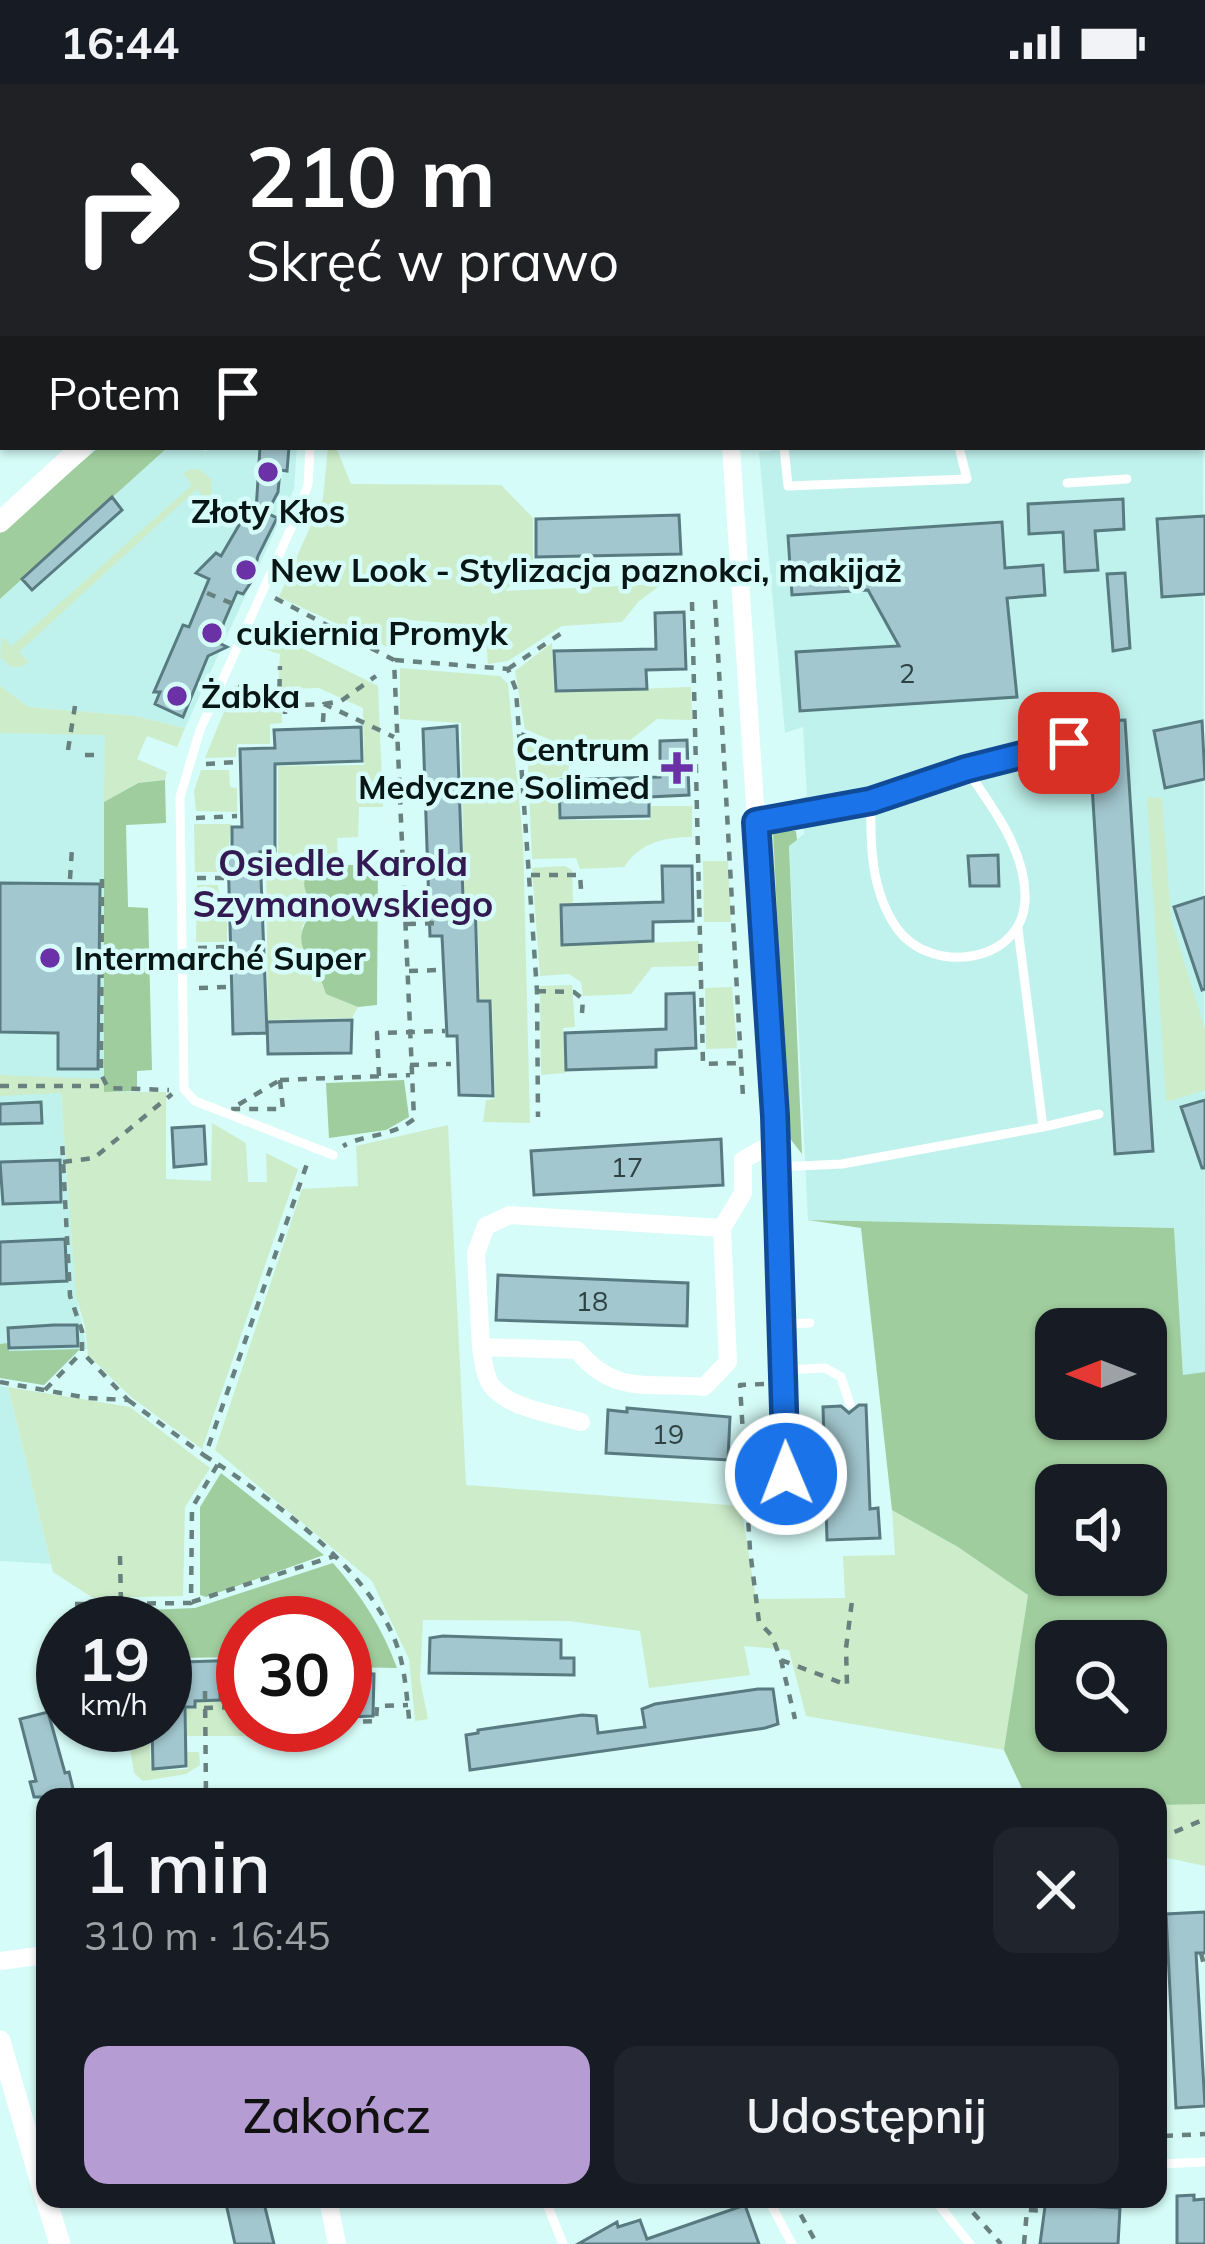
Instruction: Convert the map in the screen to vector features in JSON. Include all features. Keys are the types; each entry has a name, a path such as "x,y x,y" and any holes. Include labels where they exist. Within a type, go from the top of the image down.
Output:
{"street":[{"path":"0,522 79,450"},
{"path":"731,450 777,1167 787,1520"},
{"path":"481,1347 577,1350 594,1372 618,1383 704,1387 728,1362 722,1228 742,1193 742,1160 775,1142"},
{"path":"581,1422 518,1403 488,1382 481,1347 476,1252 486,1226 510,1214 722,1228"},
{"path":"0,1961 36,1956"},
{"path":"0,2042 36,2167"},
{"path":"48,2208 60,2244"},
{"path":"330,2208 337,2244"}],"lane":[{"path":"310,450 308,484 193,749 180,797 184,1089 195,1101 333,1155"},
{"path":"784,450 788,486 967,479 960,450"},
{"path":"1067,483 1127,479"},
{"path":"756,822 871,801 966,769 1069,743"},
{"path":"966,769 1016,853 1026,895 1018,929 1043,1127"},
{"path":"871,801 870,845 878,893 898,930 924,951 959,960 991,952 1018,929"},
{"path":"777,1167 842,1164 1099,1114"},
{"path":"783,1324 810,1323"},
{"path":"785,1376 825,1368 841,1377 850,1404"},
{"path":"1167,2164 1205,2162"},
{"path":"549,2208 563,2244"},
{"path":"773,2208 792,2244"},
{"path":"941,2208 970,2244"}],"path":[{"path":"207,593 254,613"},
{"path":"274,598 394,660 508,669 566,630"},
{"path":"715,600 743,1096"},
{"path":"692,602 703,1064 741,1063"},
{"path":"333,1155 348,1142 386,1136 414,1119 394,660"},
{"path":"280,666 285,723"},
{"path":"508,669 516,690 521,734 531,875 538,1118"},
{"path":"236,685 282,706 324,704 341,701 376,676"},
{"path":"323,722 324,704"},
{"path":"324,704 394,736"},
{"path":"68,749 75,706"},
{"path":"521,734 581,760"},
{"path":"85,755 101,755"},
{"path":"401,760 412,760"},
{"path":"201,764 237,762"},
{"path":"403,806 413,805"},
{"path":"190,818 237,816"},
{"path":"70,879 72,848"},
{"path":"531,875 580,875 581,889"},
{"path":"406,877 415,876"},
{"path":"191,878 226,878"},
{"path":"102,879 101,1074 105,1086"},
{"path":"407,924 439,923"},
{"path":"193,949 226,947"},
{"path":"408,971 439,970"},
{"path":"193,988 227,987"},
{"path":"537,991 574,992 583,1000 582,1013"},
{"path":"380,1076 377,1033 445,1031"},
{"path":"410,1065 452,1064"},
{"path":"280,1080 283,1109 231,1109 280,1080 410,1075"},
{"path":"0,1086 169,1089 169,1095"},
{"path":"63,1162 103,1153 169,1095 184,1089"},
{"path":"62,1140 70,1296 82,1331 82,1352 128,1400 334,1556 380,1612 398,1649 410,1727"},
{"path":"205,1456 312,1148"},
{"path":"45,1390 82,1352"},
{"path":"785,1376 740,1385 759,1622 772,1636 781,1660 794,1719"},
{"path":"0,1382 128,1400"},
{"path":"191,1596 192,1508 218,1464"},
{"path":"120,1556 121,1596"},
{"path":"192,1603 334,1556"},
{"path":"781,1660 847,1685 846,1648 853,1601"},
{"path":"205,1690 206,1788"},
{"path":"195,1702 216,1706"},
{"path":"372,1721 376,1721 377,1706 408,1705"},
{"path":"195,1745 204,1745"},
{"path":"1167,1835 1205,1819"},
{"path":"1201,1953 1205,1969"},
{"path":"1167,2135 1205,2134"},
{"path":"797,2208 817,2244"},
{"path":"969,2208 1001,2244"},
{"path":"1024,2244 1027,2210 1045,2211"}],"shaded area":[{"path":"165,450 297,450 294,489 185,728 135,716 29,707 0,686 0,599"},
{"path":"1203,450 1205,1372 1183,1376 1174,1228 808,1220 789,845 804,834 801,798 807,796 803,727 785,733 759,452"},
{"path":"0,733 105,734 104,1092 61,1093 76,1295 87,1349 80,1350 44,1385 0,1378"},
{"path":"0,1386 8,1387 51,1564 0,1561"}],"green space":[{"path":"96,450 165,450 0,599 0,533"},
{"path":"328,450 337,450 351,484 501,485 533,518 533,560 505,591 662,584 622,622 562,626 508,661 488,664 485,626 397,619 394,650 279,597 323,498"},
{"path":"191,469 211,479 212,494 207,500 197,489 19,652 29,662 11,667 0,657 2,637 12,646 192,485 183,473"},
{"path":"265,630 378,686 383,807 359,807 358,837 337,838 338,865 307,868 317,906 302,926 306,957 317,969 327,994 358,1007 352,1018 268,1020 266,855 278,854 278,766 364,765 363,708 319,688 278,689 280,654 254,646"},
{"path":"552,643 554,692 691,687 692,720 657,719 615,752 574,750 525,729 515,671"},
{"path":"400,668 500,676 508,684 523,841 530,1123 483,1122 486,1100 495,1099 492,1000 480,999 477,897 464,896 461,723 400,719"},
{"path":"235,685 265,701 281,700 282,723 270,724 270,744 237,744 236,757 205,758"},
{"path":"0,686 29,707 135,716 185,728 177,747 147,736 137,759 167,772 165,780 137,783 104,802 105,735 0,733"},
{"path":"527,743 569,760 568,777 558,777 558,820 650,820 651,806 692,806 692,837 654,843 624,867 580,869 576,858 532,859"},
{"path":"201,770 229,770 230,787 237,788 237,812 196,811 194,791"},
{"path":"165,780 166,823 126,825 128,907 148,908 152,1070 137,1071 137,1091 104,1092 104,802 138,783"},
{"path":"1147,797 1162,798 1171,919 1205,1029 1205,1090 1166,1102"},
{"path":"194,824 231,824 226,872 195,872"},
{"path":"764,830 773,831 788,1136 781,1130"},
{"path":"773,831 796,831 797,840 789,846 802,1154 788,1136"},
{"path":"703,861 728,861 731,922 704,922"},
{"path":"378,865 377,1005 358,1007 326,994 304,951 302,932 317,906 305,889 307,868"},
{"path":"565,866 572,870 573,903 560,904 562,946 699,941 699,966 652,967 631,994 583,996 581,982 569,974 540,976 532,868"},
{"path":"197,885 218,885 219,896 227,896 227,942 196,942"},
{"path":"572,985 575,1027 563,1028 565,1073 541,1075 540,986"},
{"path":"732,987 737,1048 706,1049 705,988"},
{"path":"0,1075 103,1079 105,1092 166,1092 166,1179 211,1181 212,1123 246,1143 248,1182 267,1182 266,1153 298,1169 202,1449 131,1397 88,1355 76,1296 61,1093 0,1096"},
{"path":"404,1080 409,1117 386,1130 329,1138 326,1083"},
{"path":"448,1125 466,1485 741,1506 756,1599 845,1598 843,1556 895,1555 892,1510 958,1547 1028,1595 1005,1750 1151,1788 1022,1788 1004,1750 806,1716 789,1650 744,1646 750,1675 649,1688 640,1631 569,1621 423,1620 420,1680 428,1719 415,1721 409,1659 372,1581 215,1450 302,1189 358,1186 356,1146"},
{"path":"808,1220 1174,1228 1183,1375 1205,1372 1205,1804 1167,1805 1167,1788 1022,1788 1004,1750 1028,1595 958,1547 892,1510 861,1228"},
{"path":"8,1343 9,1351 80,1349 44,1385 0,1378 0,1344"},
{"path":"8,1387 130,1407 210,1468 185,1507 183,1596 90,1596 53,1572"},
{"path":"221,1473 324,1555 206,1597 200,1595 200,1507"},
{"path":"333,1563 359,1596 232,1596"},
{"path":"216,1601 216,1657 192,1658 195,1608"},
{"path":"372,1616 385,1639 397,1668 372,1668"},
{"path":"210,1691 211,1701 216,1701 216,1736 192,1736 195,1699"},
{"path":"130,1752 150,1752 151,1771 188,1769 187,1752 199,1752 200,1765 186,1774 143,1781 134,1773"},
{"path":"1167,1792 1205,1802 1205,1866 1167,1858"}],"building":[{"path":"260,450 289,450 287,471 280,470 278,492 267,513 277,518 251,582 243,594 237,592 217,642 227,647 208,656 183,717 155,704 160,692 154,692 209,579 196,573 216,553 221,556 249,508 256,511"},
{"path":"112,497 122,510 32,590 22,579"},
{"path":"1123,499 1124,529 1095,531 1098,570 1065,572 1063,532 1029,534 1028,504"},
{"path":"679,515 681,554 536,557 536,519"},
{"path":"1205,516 1205,594 1162,597 1157,519"},
{"path":"1002,522 1005,568 1043,565 1045,595 1007,598 1017,697 800,711 796,652 899,646 868,590 792,595 788,536"},
{"path":"1125,573 1130,648 1113,651 1107,574"},
{"path":"684,612 686,669 646,670 647,689 556,691 554,651 656,649 655,613"},
{"path":"1125,720 1153,1151 1115,1154 1088,721"},
{"path":"1202,721 1205,779 1165,788 1154,731"},
{"path":"457,726 463,898 475,898 478,1001 490,1001 493,1096 459,1095 457,1036 447,1036 442,936 430,936 423,729"},
{"path":"361,727 362,761 275,764 275,851 260,852 267,1033 233,1034 228,852 232,852 232,827 242,827 240,749 275,748 274,730"},
{"path":"687,740 689,795 649,797 649,816 560,818 559,780 660,777 660,741"},
{"path":"998,855 999,886 970,886 968,856"},
{"path":"662,866 692,866 693,921 653,922 653,941 562,945 561,905 663,902"},
{"name":"Intermarché Super","path":"0,883 100,884 98,1069 58,1069 58,1033 0,1032"},
{"path":"1205,897 1205,989 1202,990 1174,907"},
{"path":"694,993 696,1048 656,1050 656,1067 566,1070 565,1033 666,1029 666,994"},
{"path":"352,1020 351,1053 268,1054 267,1022"},
{"path":"1205,1100 1205,1168 1202,1168 1181,1107"},
{"path":"41,1102 42,1123 0,1124 0,1104"},
{"path":"204,1126 206,1164 174,1167 172,1128"},
{"path":"721,1139 723,1185 534,1195 531,1151"},
{"path":"60,1160 61,1202 3,1204 0,1162"},
{"path":"65,1239 67,1281 0,1284 0,1242"},
{"path":"498,1275 688,1283 687,1326 496,1320"},
{"path":"77,1325 78,1346 9,1348 8,1328"},
{"path":"866,1405 870,1509 878,1508 880,1538 827,1540 823,1407 841,1406 849,1413"},
{"path":"627,1408 730,1417 728,1460 606,1453 608,1410 627,1412"},
{"path":"430,1638 561,1640 561,1658 574,1658 574,1675 429,1673"},
{"path":"216,1661 216,1700 195,1701 195,1707 192,1707 192,1662"},
{"path":"773,1689 778,1724 470,1770 466,1735 478,1730 582,1715 596,1716 598,1733 645,1727 642,1709 655,1704"},
{"path":"36,1715 36,1752 59,1752 73,1788 36,1788 34,1797 30,1782 36,1781 20,1719"},
{"path":"153,1752 186,1752 186,1766 153,1769"},
{"path":"1205,1912 1205,1953 1196,1953 1205,2106 1176,2108 1167,1914"},
{"path":"1194,2195 1194,2200 1205,2199 1205,2244 1177,2244 1177,2196"},
{"path":"227,2208 265,2208 274,2244 235,2244"},
{"path":"746,2208 759,2244 578,2244 617,2222 618,2227 640,2220 647,2239"},
{"path":"1045,2208 1120,2208 1118,2244 1040,2244"}],"place":[{"name":"Złoty Kłos","path":"268,472"},
{"name":"New Look - Stylizacja paznokci, makijaż","path":"246,570"},
{"name":"cukiernia Promyk","path":"212,633"},
{"name":"Żabka","path":"177,696"},
{"name":"Centrum Medyczne Solimed","path":"677,768"},
{"name":"Intermarché Super","path":"50,958"}],"district":[{"name":"Osiedle Karola Szymanowskiego","path":"343,884"}],"route":[{"path":"786,1474 775,1116 756,822 871,801 966,769 1069,743"}]}
